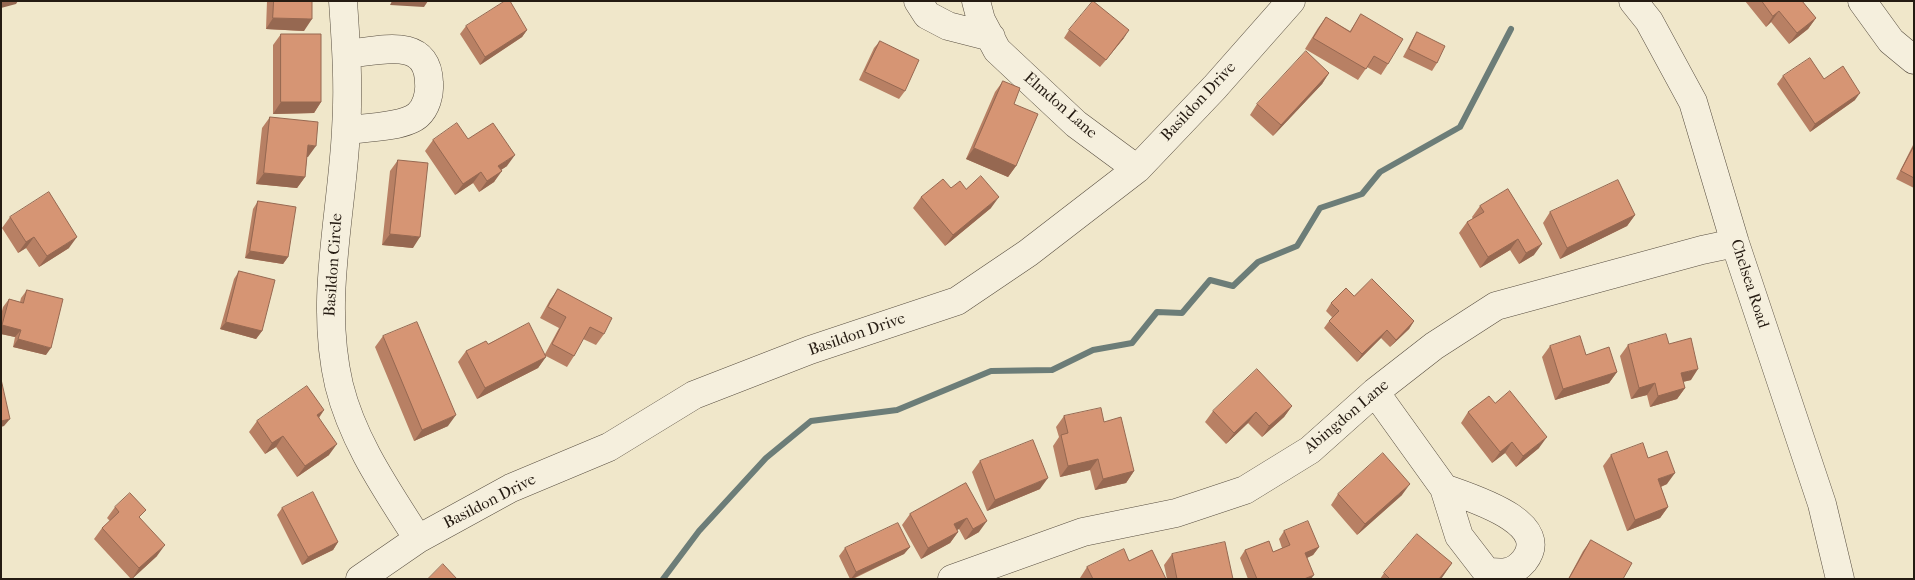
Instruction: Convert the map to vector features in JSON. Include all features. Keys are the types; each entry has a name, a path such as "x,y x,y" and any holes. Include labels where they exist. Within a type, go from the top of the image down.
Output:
{"street":[{"name":"Basildon Circle","path":"343,1 347,54 346,130 334,248 330,320 339,386 366,457 418,539"},
{"path":"918,1 927,15 948,26 991,37"},
{"name":"Elmdon Lane","path":"976,1 981,20 997,50 1076,124 1136,169"},
{"name":"Basildon Drive","path":"360,579 418,539 511,488 609,447 694,395 810,350 957,301 1028,253 1136,169 1215,87 1291,1"},
{"name":"Chelsea Road","path":"1632,1 1649,22 1693,102 1735,243 1822,504 1840,579"},
{"path":"1862,1 1891,41 1914,60"},
{"path":"346,130 404,122 418,116 426,103 430,84 426,68 420,56 407,49 347,54"},
{"name":"Abingdon Lane","path":"952,579 1005,570 1083,532 1176,513 1244,490 1310,450 1375,392 1434,346 1496,306 1702,250 1735,243"},
{"path":"1375,392 1444,488"}],"building":[{"path":"274,1 312,1 312,19 273,18"},
{"path":"505,1 510,1 527,30 485,57 466,26"},
{"path":"1093,1 1129,30 1106,60 1069,30"},
{"path":"1762,1 1802,1 1816,18 1797,33 1779,11 1773,16"},
{"path":"1361,14 1403,39 1388,64 1374,56 1366,69 1313,38 1326,17 1350,32"},
{"path":"1417,32 1445,46 1437,63 1409,49"},
{"path":"281,34 321,34 321,102 281,102"},
{"path":"880,41 919,60 905,91 865,72"},
{"path":"1306,51 1329,73 1281,125 1257,104"},
{"path":"1810,58 1824,79 1843,66 1860,93 1815,124 1783,76"},
{"path":"1003,81 1020,88 1014,104 1038,114 1016,166 974,148"},
{"path":"270,117 318,122 316,146 308,145 305,177 264,173"},
{"path":"457,123 468,139 493,123 515,155 498,166 502,171 487,181 481,172 463,184 433,140"},
{"path":"1914,146 1914,178 1901,171"},
{"path":"398,160 428,163 420,237 390,234"},
{"path":"981,176 999,197 953,235 921,197 943,179 951,188 960,181 966,189"},
{"path":"1618,180 1635,215 1567,248 1550,212"},
{"path":"1508,189 1542,244 1526,253 1518,239 1488,257 1467,222 1484,212 1480,206"},
{"path":"49,192 77,237 47,256 34,237 26,242 10,217"},
{"path":"258,201 296,207 288,257 250,251"},
{"path":"239,271 275,280 262,331 226,322"},
{"path":"1372,279 1414,321 1396,340 1387,330 1362,354 1329,321 1339,311 1331,303 1346,288 1354,296"},
{"path":"558,289 612,318 604,334 590,327 574,356 552,344 566,317 548,307"},
{"path":"27,290 63,299 51,348 18,339 21,330 2,325 9,299 23,303"},
{"path":"417,322 456,415 422,430 383,336"},
{"path":"529,323 546,357 485,388 466,351 486,341 488,344"},
{"path":"1666,334 1669,344 1691,338 1698,369 1681,373 1685,388 1658,396 1655,383 1639,388 1628,345"},
{"path":"1580,336 1586,355 1609,347 1617,372 1563,389 1550,346"},
{"path":"1257,369 1292,406 1269,426 1256,412 1234,433 1213,411"},
{"path":"1,379 10,419 1,421"},
{"path":"307,386 324,410 317,415 337,444 305,466 283,436 272,443 257,421"},
{"path":"1510,391 1547,437 1523,456 1512,442 1500,452 1468,412 1489,396 1495,403"},
{"path":"1101,408 1104,422 1121,417 1134,471 1103,479 1098,459 1068,466 1061,435 1068,433 1064,416"},
{"path":"1033,440 1048,478 995,500 980,461"},
{"path":"1643,443 1648,458 1667,451 1675,473 1658,479 1668,507 1635,520 1611,455"},
{"path":"1383,453 1410,484 1365,524 1338,494"},
{"path":"966,483 987,521 973,529 967,518 954,524 958,532 928,548 910,514"},
{"path":"313,492 338,542 308,557 282,508"},
{"path":"130,493 146,510 139,517 165,545 139,568 102,528 119,512 115,507"},
{"path":"1308,521 1319,547 1305,553 1314,575 1304,579 1257,579 1245,550 1269,541 1273,552 1290,545 1284,531"},
{"path":"898,523 910,547 856,572 845,548"},
{"path":"1417,534 1452,563 1439,579 1390,579 1384,573"},
{"path":"1591,540 1632,563 1623,579 1569,579"},
{"path":"1225,542 1233,579 1177,579 1172,554"},
{"path":"1124,549 1129,561 1152,550 1166,579 1093,579 1087,567"},
{"path":"443,564 457,579 428,579"}],"waterway":[{"path":"663,579 699,531 766,458 811,421 897,410 991,371 1052,370 1093,350 1132,343 1157,312 1182,313 1210,280 1233,286 1258,262 1297,246 1320,208 1362,194 1380,172 1460,127 1511,29"}]}
